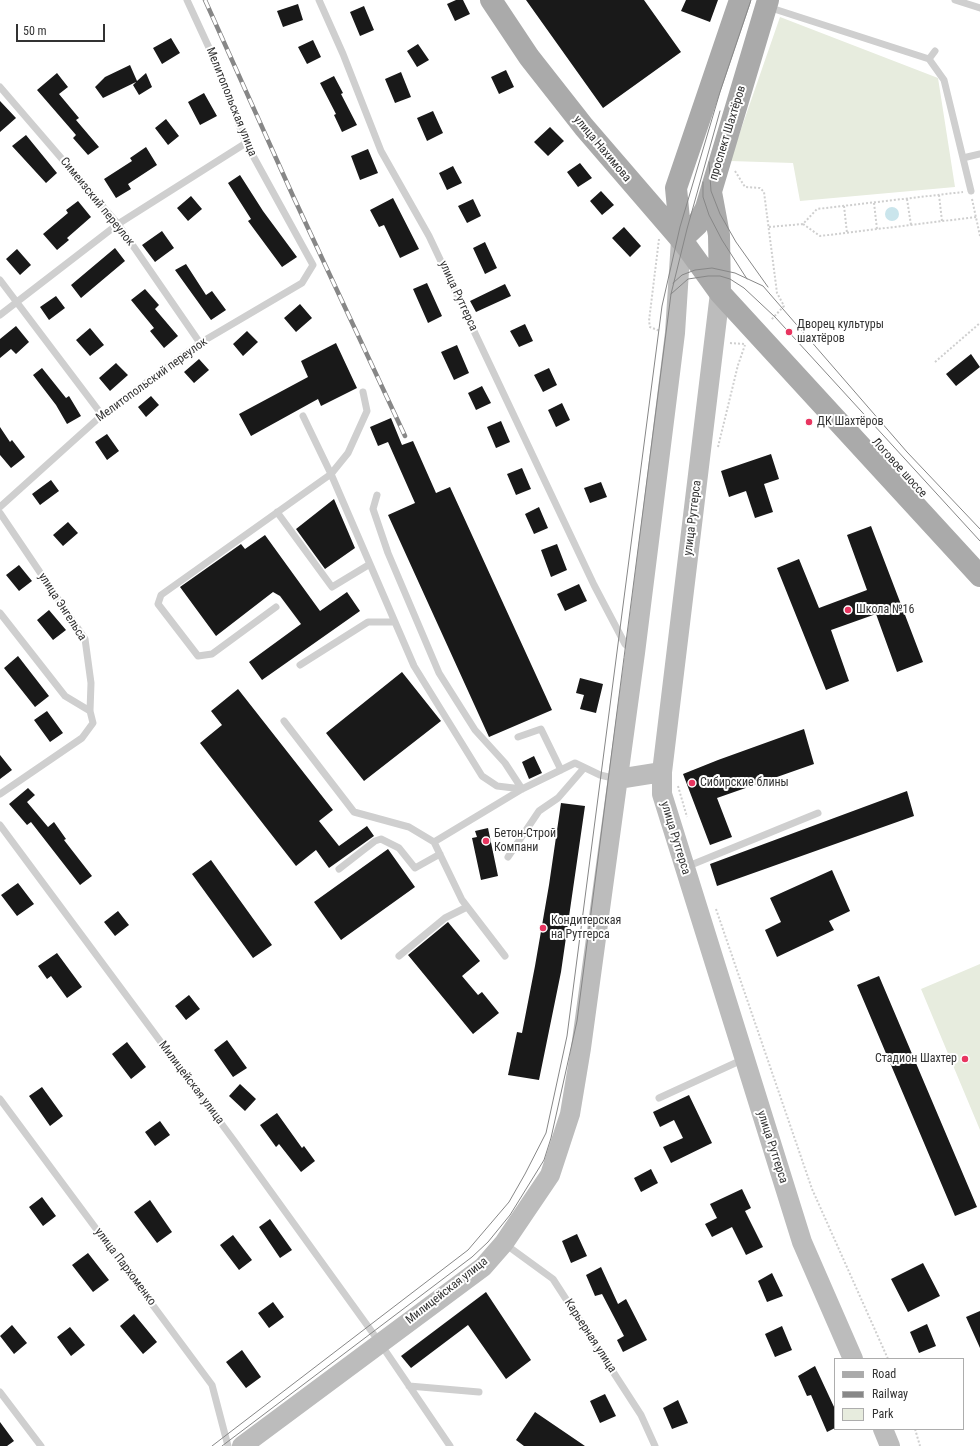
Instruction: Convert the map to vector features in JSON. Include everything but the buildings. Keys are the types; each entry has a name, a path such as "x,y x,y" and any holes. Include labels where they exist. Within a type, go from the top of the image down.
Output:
{"main road":[{"name":"улица Нахимова","path":"491,0 529,57 584,127 661,218 720,284"},
{"path":"669,776 618,779 674,333 682,241 676,188 740,0"},
{"name":"проспект Шахтёров","path":"720,284 719,235 711,191 767,3"},
{"path":"682,241 697,225 706,208 711,191"},
{"name":"Логовое шоссе","path":"720,284 767,324 980,556"},
{"name":"Логовое шоссе","path":"720,284 980,576"},
{"name":"улица Рутгерса","path":"720,284 669,776 662,794 802,1242 853,1358"},
{"name":"Милицейская улица","path":"242,1446 483,1267 504,1243 550,1175 570,1114 581,1048 618,779"},
{"path":"883,1430 890,1446"}],"lane":[{"name":"Мелитопольская улица","path":"187,0 212,52 246,143 312,265"},
{"name":"улица Рутгерса","path":"319,0 343,54 381,151 430,236 594,584 626,644 635,653"},
{"path":"955,0 980,8"},
{"path":"767,3 929,60 944,80 971,191"},
{"path":"929,60 935,51"},
{"name":"Симеизский переулок","path":"0,87 118,224 200,343"},
{"path":"0,315 118,224 246,143"},
{"path":"963,158 980,154"},
{"name":"Мелитопольский переулок","path":"0,507 102,415 200,343 302,283 312,265"},
{"path":"0,280 102,415"},
{"path":"276,607 212,654 198,656 158,604 160,595 331,474 348,453 367,411 363,392"},
{"path":"303,416 331,474 414,666 482,776 497,786 522,789"},
{"path":"377,495 373,509 388,552 439,673 475,730 504,763 522,789"},
{"path":"277,512 332,587 370,564"},
{"name":"улица Энгельса","path":"0,513 85,639 91,683 90,711 93,723 82,738 0,794"},
{"path":"0,613 65,696 90,711"},
{"path":"300,665 368,622 395,622"},
{"path":"284,720 354,812 409,827 434,842 462,900 504,956"},
{"path":"518,737 541,729 561,770"},
{"path":"434,842 522,789 575,763 608,778 618,779"},
{"path":"508,857 539,811 558,798 584,768"},
{"path":"684,868 818,813"},
{"name":"Милицейская улица","path":"0,825 235,1142 380,1343"},
{"path":"339,869 375,841 381,839 399,848 415,868 440,854"},
{"path":"399,956 445,918 467,906"},
{"path":"660,1098 744,1059"},
{"name":"улица Пархоменко","path":"0,1099 212,1385 228,1446"},
{"name":"Карьерная улица","path":"504,1243 554,1279 642,1416 655,1446"},
{"path":"380,1343 450,1446"},
{"path":"409,1386 479,1392"},
{"path":"0,1392 41,1446"}],"path":[{"path":"732,168 745,187 760,188 764,192 776,293 784,306 771,320"},
{"path":"802,224 817,209 971,191 980,236"},
{"path":"939,195 942,221"},
{"path":"907,198 911,225"},
{"path":"874,203 876,229"},
{"path":"844,206 847,233"},
{"path":"769,227 802,224 820,236 976,217"},
{"path":"661,218 648,321 650,327 665,332"},
{"path":"935,362 980,323"},
{"path":"726,343 745,344 748,342"},
{"path":"718,449 738,365 745,344"},
{"path":"669,776 689,824"},
{"path":"715,906 812,1188 888,1358"},
{"path":"914,1430 920,1446"}],"green space":[{"path":"780,17 938,78 955,187 800,201 793,163 730,161"},
{"name":"Стадион Шахтер","path":"980,964 980,1130 921,989"}],"water":[{"path":"889,207 895,207 899,211 899,217 895,221 889,221 885,217 885,211"}],"tram line":[{"path":"212,1446 468,1250 509,1202 546,1133 567,1036 662,306 680,227 720,92 751,0"},
{"path":"222,1446 472,1257 488,1242 510,1215 544,1160 551,1138 577,1021 671,294 687,229 720,111"},
{"path":"709,162 711,191 720,214 736,242 768,287"},
{"path":"703,182 703,197 709,215 722,240 747,279"},
{"path":"673,283 682,275 695,270 712,268 735,273 763,286 907,452 980,529"},
{"path":"671,294 688,279 708,276 720,276 730,279 744,288 775,317 980,541"}],"railway":[{"path":"205,0 293,196 405,436"}],"place":[{"name":"Дворец культуры шахтёров","path":"789,332"},
{"name":"ДК Шахтёров","path":"809,422"},
{"name":"Школа №16","path":"848,610"},
{"name":"Сибирские блины","path":"692,783"},
{"name":"Бетон-Строй Компани","path":"486,841"},
{"name":"Кондитерская на Рутгерса","path":"543,928"},
{"name":"Стадион Шахтер","path":"965,1059"}]}
